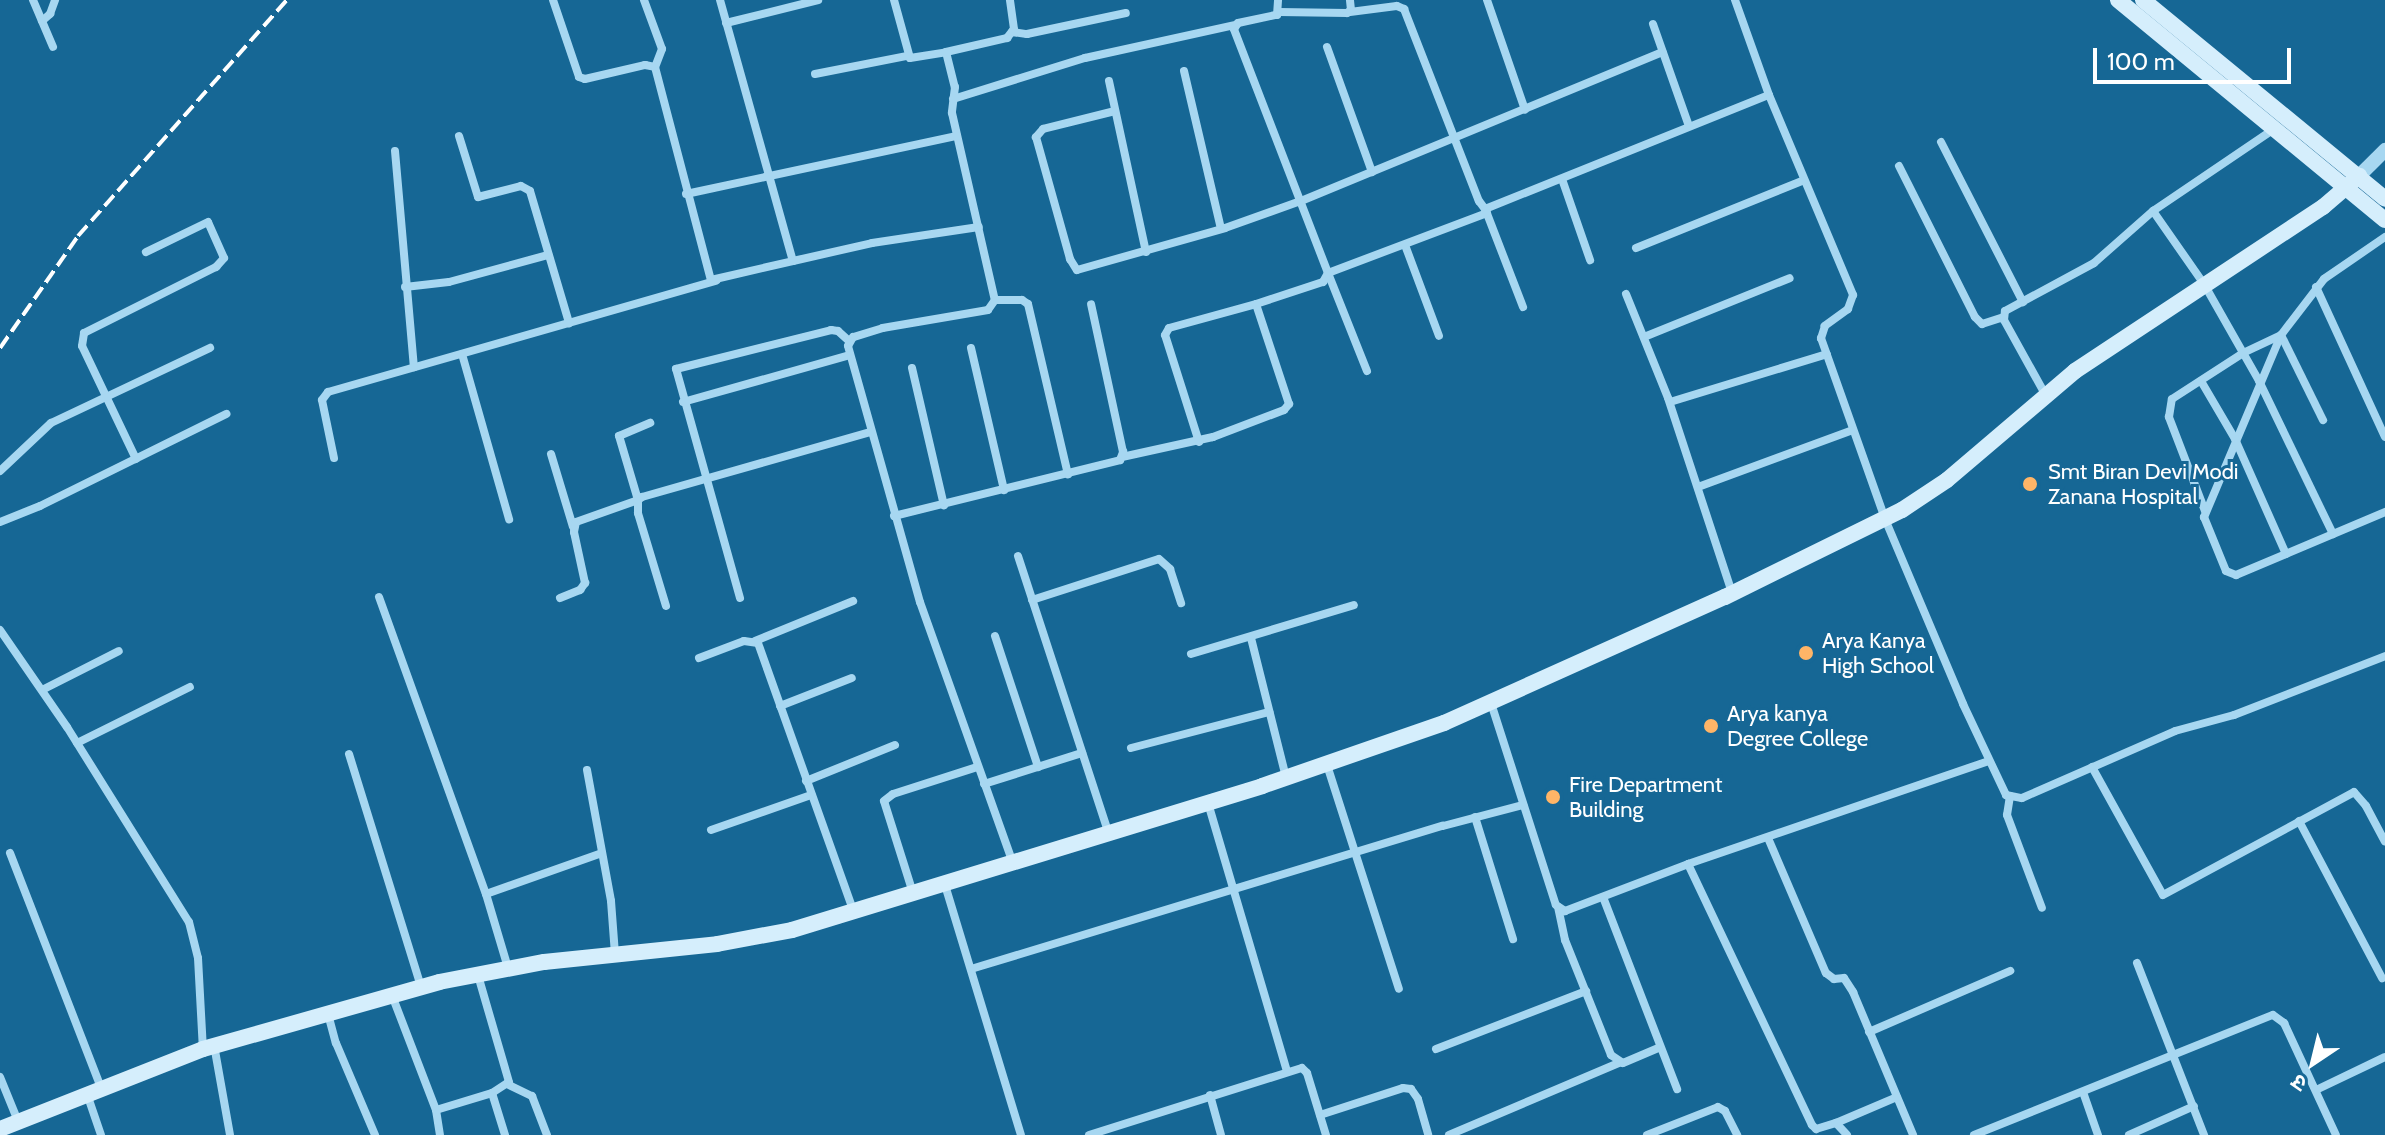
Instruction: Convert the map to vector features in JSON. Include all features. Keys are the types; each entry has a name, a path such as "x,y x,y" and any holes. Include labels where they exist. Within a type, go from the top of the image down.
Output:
{"main road":[{"path":"2118,0 2172,34 2353,181 2385,220"},
{"path":"2143,0 2172,34 2275,129 2385,199"},
{"path":"6,1128 208,1047 393,998 421,987 508,968 717,944 792,930 854,913 1012,860 1327,765 1491,703 1732,594 1885,519 1947,480 2045,394 2204,284 2304,221 2353,181"}],"street":[{"path":"33,0 53,47"},
{"path":"42,21 50,14 55,0"},
{"path":"553,0 579,77 585,79 645,65 655,67"},
{"path":"644,0 662,49 655,67 686,194 707,273 716,281"},
{"path":"720,0 793,261"},
{"path":"726,23 818,0"},
{"path":"894,0 907,56"},
{"path":"1010,0 1012,32"},
{"path":"1278,0 1279,12"},
{"path":"1350,0 1350,12"},
{"path":"1487,0 1525,110"},
{"path":"1735,0 1769,95 1853,295 1848,309 1820,332 1827,354 1885,519 2000,788 2010,796 2022,798 2175,731 2234,715 2385,656"},
{"path":"953,99 1085,58 1235,25 1279,12 1350,12 1397,6 1404,9 1523,307"},
{"path":"815,74 907,56 916,60 998,41 1012,32 1027,34 1126,13"},
{"path":"1653,24 1689,126"},
{"path":"1235,25 1367,371"},
{"path":"1327,47 1372,172"},
{"path":"848,340 883,328 988,310 995,300 952,113 955,87 946,52"},
{"path":"1115,111 1043,129 1036,137 1074,267 1082,271 1301,201 1663,52"},
{"path":"1184,71 1221,229"},
{"path":"1109,81 1146,252"},
{"path":"1199,442 1165,335 1169,328 1323,282 1328,273 1405,245 1769,95"},
{"path":"2045,394 2003,317 2005,311 2094,263 2153,211 2275,129"},
{"path":"459,136 478,197 521,186 530,191 569,323"},
{"path":"686,194 957,136"},
{"path":"1941,142 2023,302"},
{"path":"2353,181 2385,150"},
{"path":"395,151 414,367"},
{"path":"1899,166 1975,317 1982,324 2003,317"},
{"path":"1562,179 1590,260"},
{"path":"1636,248 1804,180"},
{"path":"2153,211 2204,284 2259,381 2333,534"},
{"path":"136,459 82,346 84,333 216,267 224,258 208,222 146,252"},
{"path":"334,458 322,400 325,394 793,261 872,243 979,227"},
{"path":"2205,512 2281,335 2316,287 2385,237"},
{"path":"1405,245 1439,336"},
{"path":"405,287 449,282 548,255"},
{"path":"1644,337 1790,278"},
{"path":"2316,287 2385,437"},
{"path":"1626,294 1670,402 1732,594"},
{"path":"995,300 1022,300 1028,304 1068,474"},
{"path":"1091,304 1112,391 1122,457"},
{"path":"894,516 1068,474 1122,457 1199,442 1284,410 1289,404 1256,304"},
{"path":"740,598 676,372 682,365 831,330 838,331 848,340 894,516 977,767 1012,860"},
{"path":"2281,335 2243,353 2172,399 2168,411 2205,512 2205,525 2229,575 2242,574 2385,512"},
{"path":"2281,335 2323,420"},
{"path":"0,471 51,423 210,348"},
{"path":"971,348 1004,490"},
{"path":"462,354 509,519"},
{"path":"1670,402 1827,354"},
{"path":"683,402 850,355"},
{"path":"912,368 944,505"},
{"path":"2201,381 2235,439 2286,554"},
{"path":"0,522 226,414"},
{"path":"650,423 619,436 666,606"},
{"path":"1698,487 1853,430"},
{"path":"573,527 591,514 706,477 870,432"},
{"path":"551,454 573,527 585,583 560,598"},
{"path":"1018,556 1108,831"},
{"path":"1032,600 1159,559 1170,569 1181,603"},
{"path":"379,597 486,894 508,968"},
{"path":"699,658 744,641 755,641 853,601"},
{"path":"1191,654 1354,605"},
{"path":"0,630 77,743 193,932 208,1047 230,1135"},
{"path":"995,636 1038,767"},
{"path":"1251,638 1286,778"},
{"path":"755,641 854,913"},
{"path":"42,690 119,651"},
{"path":"780,706 852,678"},
{"path":"77,743 190,687"},
{"path":"1491,703 1558,907 1562,931 1611,1055 1619,1063"},
{"path":"1131,748 1269,712"},
{"path":"806,781 895,745"},
{"path":"984,784 1082,753"},
{"path":"349,754 421,987"},
{"path":"1558,907 1571,910 1688,864 1989,761"},
{"path":"1327,765 1399,989"},
{"path":"913,894 884,801 893,794 977,767"},
{"path":"2092,767 2163,895 2357,793 2385,841"},
{"path":"587,770 602,853 615,955"},
{"path":"711,830 811,795"},
{"path":"2010,796 2007,815 2042,908"},
{"path":"1208,802 1287,1071"},
{"path":"971,969 1353,853 1523,805"},
{"path":"1475,817 1513,939"},
{"path":"2299,821 2383,976 2385,988"},
{"path":"1768,838 1826,973 1846,980 1913,1135"},
{"path":"10,853 94,1091 101,1135"},
{"path":"486,894 602,853"},
{"path":"1688,864 1812,1125 1816,1129 1836,1123 1897,1097"},
{"path":"945,885 1021,1135"},
{"path":"1603,897 1677,1089"},
{"path":"2137,963 2204,1135"},
{"path":"1869,1032 2010,971"},
{"path":"478,973 508,1073 507,1084"},
{"path":"1436,1049 1586,991"},
{"path":"393,998 436,1110 440,1135"},
{"path":"328,1014 336,1043 375,1135"},
{"path":"1974,1135 2266,1017 2279,1016 2336,1135"},
{"path":"1449,1135 1659,1048"},
{"path":"2316,1090 2385,1057"},
{"path":"1089,1135 1121,1130 1210,1095 1287,1071 1304,1069 1326,1135"},
{"path":"0,1077 6,1128"},
{"path":"436,1110 492,1093 507,1084"},
{"path":"507,1084 532,1096 547,1135"},
{"path":"1320,1115 1403,1088 1415,1092 1428,1135"},
{"path":"2083,1092 2098,1135"},
{"path":"492,1093 505,1135"},
{"path":"1210,1095 1221,1135"},
{"path":"2129,1135 2194,1106"},
{"path":"1647,1135 1718,1107 1725,1111 1737,1135"},
{"path":"1836,1123 1847,1135"}],"railway":[{"path":"0,348 78,236 287,0"}],"place":[{"name":"Smt Biran Devi Modi Zanana Hospital","path":"2030,484"},
{"name":"Arya Kanya High School","path":"1806,653"},
{"name":"Arya kanya Degree College","path":"1711,726"},
{"name":"Fire Department Building","path":"1553,797"}]}
